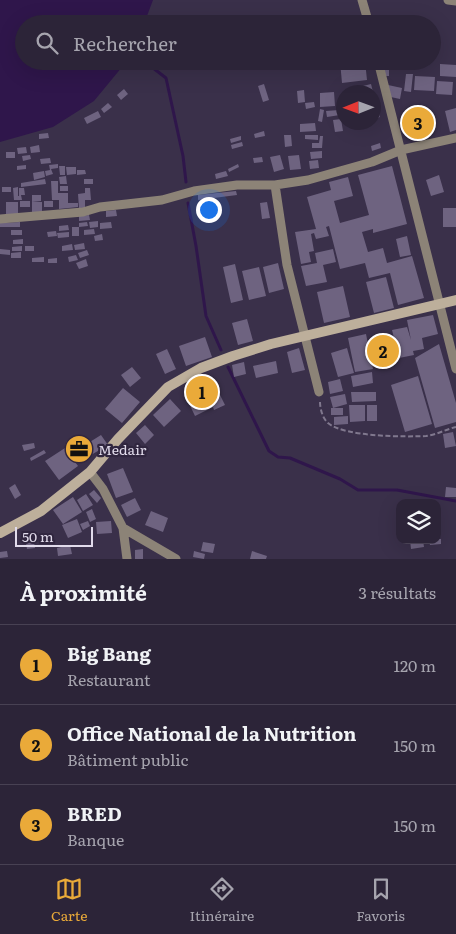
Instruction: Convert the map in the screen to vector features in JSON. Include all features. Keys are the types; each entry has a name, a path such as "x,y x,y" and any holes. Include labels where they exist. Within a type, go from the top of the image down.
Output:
{"street":[{"path":"362,0 366,15"},
{"path":"448,0 456,1"},
{"path":"380,70 456,369"},
{"path":"0,219 83,212 100,206 162,200 194,191 237,185 275,185 308,180 372,162 401,150 456,138"},
{"path":"275,185 287,266 319,392"},
{"path":"0,533 41,512 90,472 168,388 201,368 271,344 456,300"},
{"path":"90,472 103,489 123,528 127,559"},
{"path":"123,528 176,559"}],"path":[{"path":"319,392 320,409 327,423 342,430 376,435 428,436 456,427"}],"shaded area":[{"path":"0,0 153,0 147,15 15,15 15,70 120,70 94,101 53,127 0,142"}],"building":[{"path":"441,64 456,65 456,77 440,76"},
{"path":"341,70 366,70 367,80 342,83"},
{"path":"379,70 389,70 389,76 379,76"},
{"path":"406,74 413,74 411,92 404,91"},
{"path":"415,76 435,77 434,91 414,90"},
{"path":"437,81 453,82 452,95 436,94"},
{"path":"264,84 269,100 263,102 258,86"},
{"path":"388,85 402,88 400,99 386,96"},
{"path":"124,89 128,94 121,100 117,95"},
{"path":"304,90 305,102 298,103 297,91"},
{"path":"334,92 335,106 320,107 320,93"},
{"path":"314,102 315,107 306,109 305,103"},
{"path":"108,103 112,107 104,113 101,109"},
{"path":"427,107 434,132 410,138 403,113"},
{"path":"456,108 456,130 450,132 445,111"},
{"path":"320,109 324,110 322,122 318,121"},
{"path":"336,110 336,116 327,117 326,111"},
{"path":"98,111 101,117 87,124 84,118"},
{"path":"333,120 336,120 336,130 343,131 335,132"},
{"path":"315,123 316,131 300,132 300,124"},
{"path":"264,131 265,136 255,138 254,134"},
{"path":"48,133 49,138 39,139 39,134"},
{"path":"284,135 291,135 292,146 285,147"},
{"path":"305,135 318,135 318,140 305,139"},
{"path":"241,136 241,140 231,143 230,139"},
{"path":"320,136 323,136 322,148 312,148 312,143 319,143"},
{"path":"242,142 243,146 232,149 231,145"},
{"path":"380,143 381,148 372,151 371,146"},
{"path":"39,145 40,152 31,153 30,147"},
{"path":"26,147 27,153 18,154 17,148"},
{"path":"322,151 322,158 311,159 310,152"},
{"path":"6,152 15,152 15,158 6,158"},
{"path":"30,155 31,159 23,161 22,156"},
{"path":"280,155 284,169 274,172 270,157"},
{"path":"299,155 301,169 290,170 288,156"},
{"path":"262,157 263,162 254,163 253,158"},
{"path":"50,158 51,163 41,164 40,159"},
{"path":"318,160 319,168 310,169 309,161"},
{"path":"58,164 58,168 51,169 53,174 46,176 45,171 50,170 49,165"},
{"path":"238,164 239,167 229,172 228,169"},
{"path":"26,165 26,169 17,170 17,166"},
{"path":"59,166 65,166 65,175 60,175"},
{"path":"392,166 407,224 373,233 373,229 362,232 368,252 383,248 387,263 412,256 424,298 398,305 390,273 369,278 365,263 340,269 329,226 326,227 329,236 316,239 314,233 311,234 314,251 309,252 311,262 301,264 295,232 316,229 307,197 331,190 329,182 348,177 353,196 334,201 340,223 369,215 358,175"},
{"path":"66,167 76,167 76,174 67,175"},
{"path":"77,170 85,170 86,174 77,175"},
{"path":"44,171 45,177 34,180 33,173"},
{"path":"226,171 228,176 216,179 215,174"},
{"path":"439,175 444,192 431,196 426,180"},
{"path":"66,176 67,184 60,184 59,177"},
{"path":"45,179 46,184 21,187 21,183"},
{"path":"84,179 93,179 93,184 84,184"},
{"path":"51,181 58,181 58,193 68,193 68,203 78,203 78,207 59,209 59,200 52,200"},
{"path":"60,186 68,186 68,191 60,191"},
{"path":"2,187 11,187 11,192 2,192"},
{"path":"18,187 18,196 19,188 24,188 25,195 21,195 22,200 14,200 13,188"},
{"path":"85,188 90,188 91,200 85,200 85,208 79,208 78,194 85,193"},
{"path":"236,191 237,195 198,200 198,195"},
{"path":"32,195 41,195 41,201 32,202"},
{"path":"20,201 30,201 30,207 20,207"},
{"path":"44,201 53,201 53,207 44,207"},
{"path":"6,202 18,202 18,214 6,214"},
{"path":"32,202 42,202 42,212 32,212"},
{"path":"267,202 270,218 262,219 260,203"},
{"path":"197,205 208,205 208,209 197,209"},
{"path":"443,208 456,208 456,227 443,227"},
{"path":"116,210 117,216 106,217 106,211"},
{"path":"89,215 90,220 79,221 79,216"},
{"path":"98,221 98,227 90,228 89,222"},
{"path":"20,222 20,227 0,227 0,223"},
{"path":"87,222 88,226 79,227 79,223"},
{"path":"111,222 112,228 100,229 100,223"},
{"path":"68,225 69,230 59,231 59,226"},
{"path":"72,227 79,227 79,236 72,236"},
{"path":"94,229 95,234 84,235 84,230"},
{"path":"11,230 22,230 22,235 11,235"},
{"path":"56,231 57,236 48,237 47,232"},
{"path":"69,232 69,237 58,238 57,233"},
{"path":"102,234 103,240 95,241 94,236"},
{"path":"407,236 411,255 400,257 396,239"},
{"path":"23,239 23,244 13,244 13,240"},
{"path":"84,243 85,249 75,250 74,245"},
{"path":"72,244 73,250 62,251 62,246"},
{"path":"22,246 22,251 12,251 12,247"},
{"path":"25,246 34,246 34,251 25,251"},
{"path":"0,249 10,250 10,255 0,254"},
{"path":"333,249 336,262 323,265 327,282 306,286 301,266 317,263 315,253"},
{"path":"87,250 89,255 80,258 78,253"},
{"path":"21,252 21,258 11,258 11,253"},
{"path":"76,255 78,260 69,262 68,257"},
{"path":"44,257 44,262 32,262 32,258"},
{"path":"57,258 57,263 48,263 48,259"},
{"path":"86,259 88,266 79,269 76,263"},
{"path":"278,263 284,289 269,293 263,267"},
{"path":"235,264 243,300 231,303 223,267"},
{"path":"259,267 266,296 249,300 242,271"},
{"path":"386,277 394,308 374,313 366,282"},
{"path":"343,286 350,317 324,323 317,292"},
{"path":"433,315 438,334 422,338 424,349 413,351 414,355 399,358 392,330 407,327 411,340 407,320"},
{"path":"247,319 253,341 238,345 232,323"},
{"path":"366,334 373,369 355,372 348,338"},
{"path":"205,337 212,357 186,366 179,346"},
{"path":"386,343 391,365 376,368 371,346"},
{"path":"439,344 456,403 456,422 435,428 415,358"},
{"path":"299,348 305,370 292,373 287,352"},
{"path":"347,348 354,373 338,377 331,353"},
{"path":"167,349 176,369 165,374 156,354"},
{"path":"276,361 278,373 256,378 253,366"},
{"path":"244,362 246,374 234,377 232,365"},
{"path":"132,367 141,378 130,387 121,375"},
{"path":"372,372 373,383 353,387 351,376"},
{"path":"418,376 432,424 405,432 391,385"},
{"path":"340,379 343,391 330,394 328,382"},
{"path":"213,381 225,405 214,410 213,407 195,416 185,395"},
{"path":"123,388 140,402 122,423 105,409"},
{"path":"351,392 376,392 376,401 352,402"},
{"path":"345,394 347,404 333,408 330,397"},
{"path":"170,399 181,411 164,427 153,415"},
{"path":"349,405 365,405 365,421 350,422"},
{"path":"367,405 377,405 377,421 367,421"},
{"path":"331,408 343,408 343,415 331,415"},
{"path":"348,416 348,424 334,425 334,417"},
{"path":"145,425 154,435 145,444 136,433"},
{"path":"453,432 456,446 445,448 443,434"},
{"path":"101,435 108,445 91,455 85,445"},
{"path":"78,436 90,457 78,463 66,442"},
{"path":"34,443 35,448 24,451 22,445"},
{"path":"65,448 78,466 59,480 45,461"},
{"path":"44,450 46,453 31,461 30,458"},
{"path":"123,468 133,492 116,498 107,474"},
{"path":"15,484 21,495 15,499 9,488"},
{"path":"446,487 456,488 456,497 445,497"},
{"path":"94,490 101,498 97,503 89,494"},
{"path":"86,494 93,505 83,511 77,500"},
{"path":"73,497 82,512 63,524 53,510"},
{"path":"135,498 141,510 127,517 121,505"},
{"path":"92,509 96,519 90,522 86,512"},
{"path":"151,511 168,518 163,532 145,525"},
{"path":"77,519 82,532 68,538 62,525"},
{"path":"88,521 90,526 83,530 80,524"},
{"path":"111,521 112,533 97,534 96,522"},
{"path":"34,542 35,548 27,549 26,543"},
{"path":"203,542 215,544 213,553 201,551"},
{"path":"410,544 424,544 424,547 411,549"},
{"path":"70,545 72,554 58,556 57,548"},
{"path":"143,549 143,559 135,559 135,550"},
{"path":"7,551 8,557 0,558 0,552"},
{"path":"194,551 205,554 204,559 193,557"},
{"path":"252,551 267,556 266,559 250,559"}],"waterway":[{"path":"156,70 166,78 183,156 186,182"},
{"path":"188,203 206,316 221,350"},
{"path":"228,367 269,451 278,457 290,458 340,479 358,490 397,490 456,501"}],"place":[{"name":"BRED","path":"418,123"},
{"name":"Office National de la Nutrition","path":"383,351"},
{"name":"Big Bang","path":"202,392"},
{"name":"Medair","path":"79,449"}]}
